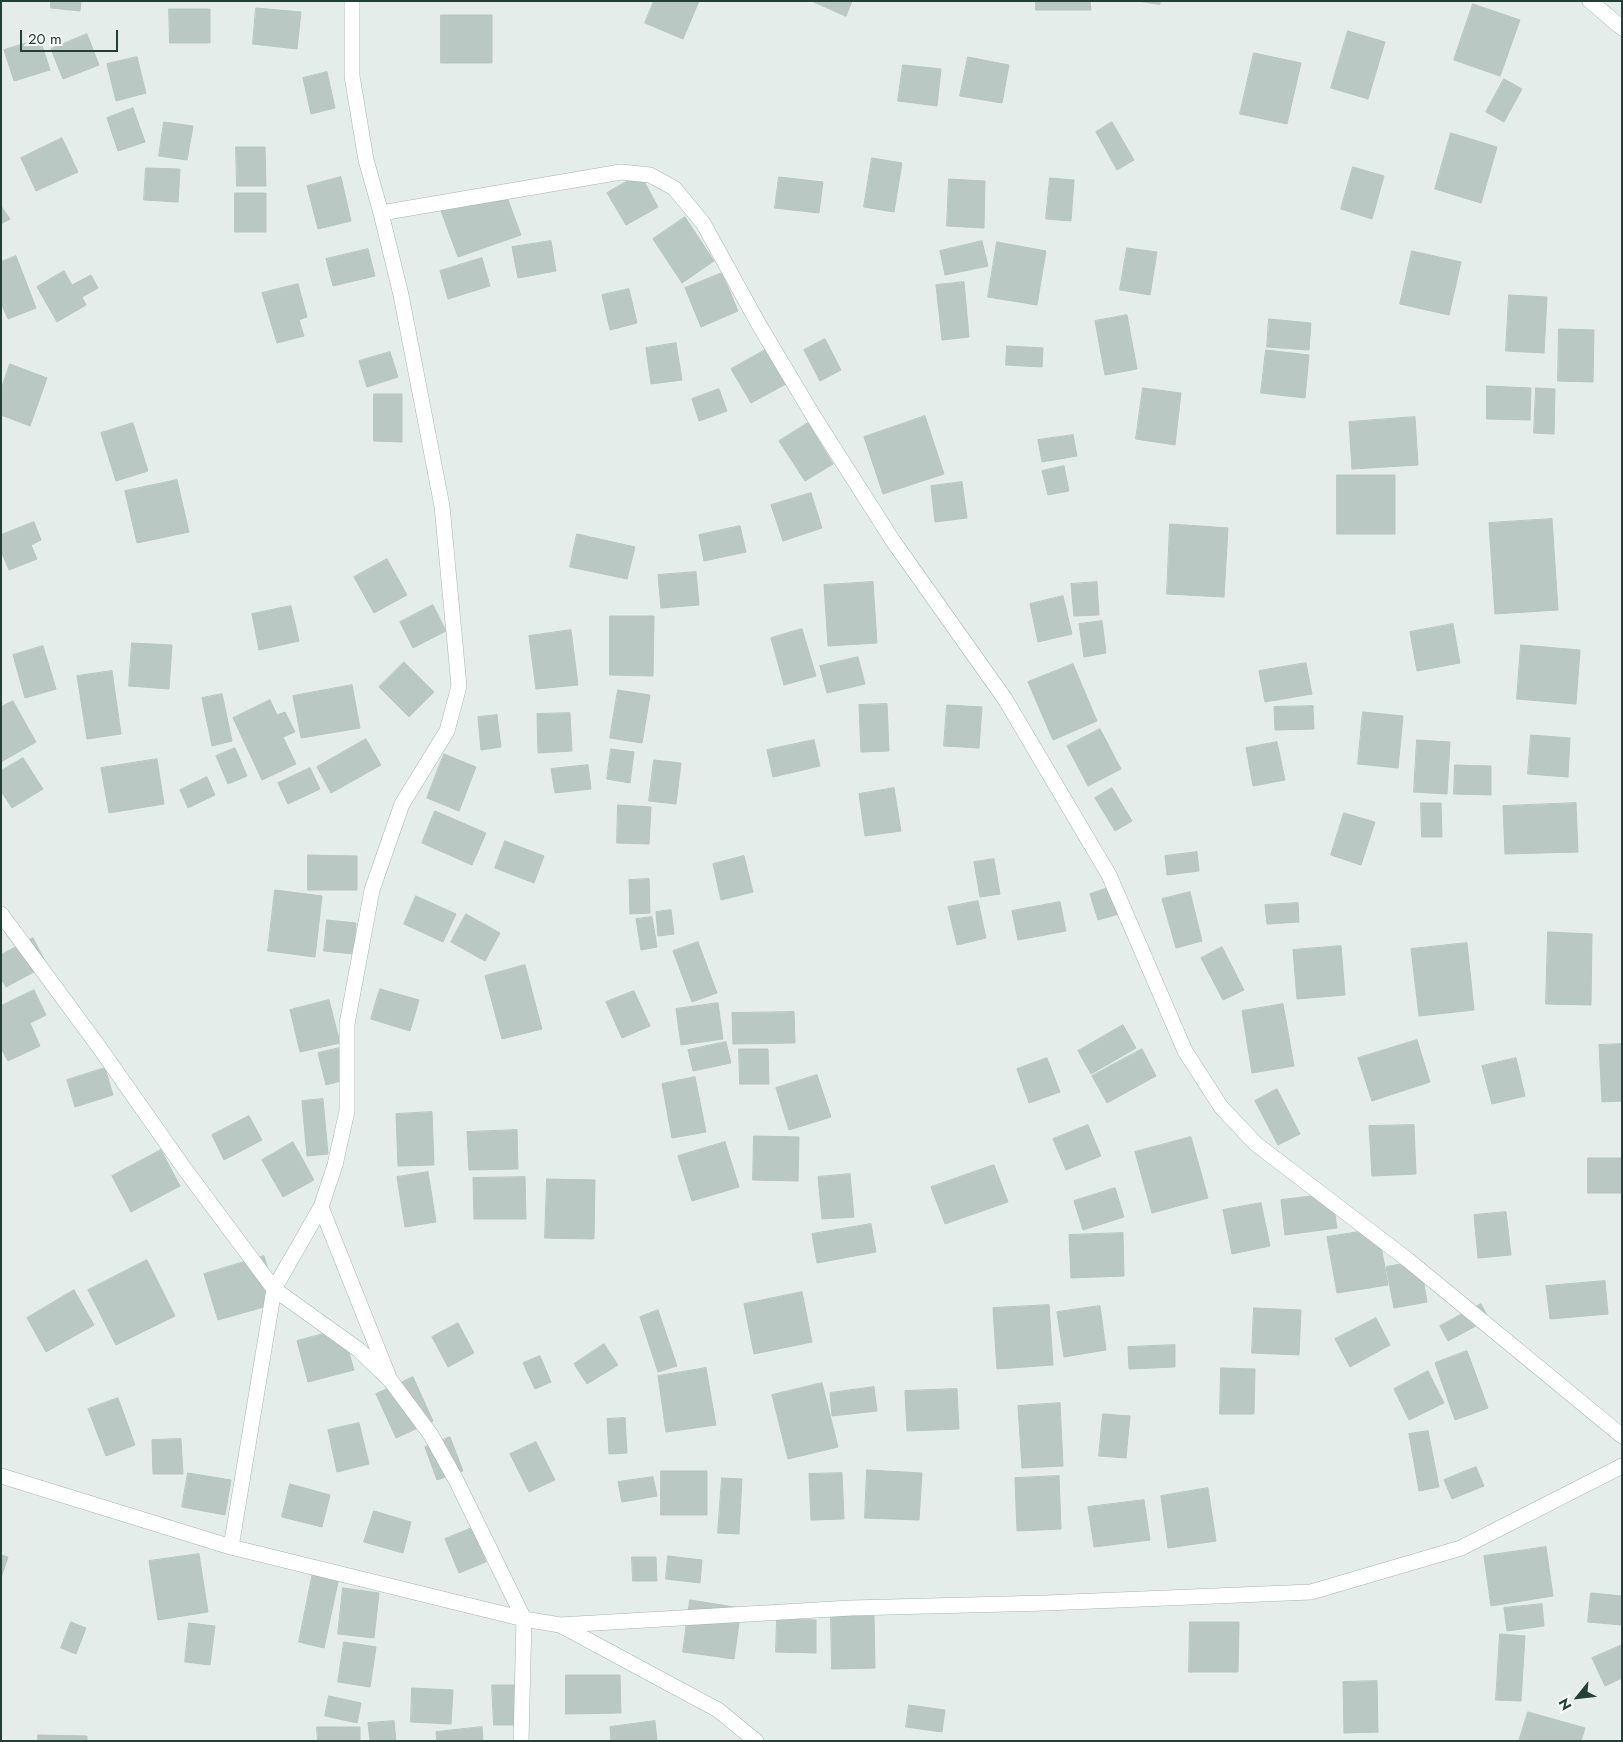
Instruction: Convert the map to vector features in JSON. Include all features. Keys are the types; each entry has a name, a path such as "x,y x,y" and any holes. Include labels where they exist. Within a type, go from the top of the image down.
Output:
{"street":[{"path":"231,1547 274,1289 321,1207 335,1165 347,1111 347,1024 372,890 402,804 447,731 459,686 442,506 400,295 381,213 366,160 352,76 352,1"},
{"path":"1590,1 1622,28"},
{"path":"381,213 621,172 650,175 674,188 703,223 758,324 893,541 1010,707 1109,875 1184,1051 1220,1107 1256,1144 1408,1260 1622,1436"},
{"path":"1,914 184,1168 274,1289 359,1350 391,1381 431,1435 452,1472 524,1618 521,1741"},
{"path":"321,1207 391,1381"},
{"path":"1,1476 231,1547 560,1625 852,1608 1046,1603 1311,1592 1461,1548 1622,1466"},
{"path":"560,1625 718,1710 756,1741"}],"building":[{"path":"51,1 81,1 80,11 51,8"},
{"path":"654,1 699,1 683,39 645,23"},
{"path":"812,1 852,1 846,16"},
{"path":"1036,1 1090,1 1091,10 1036,10"},
{"path":"1138,1 1160,1 1160,4"},
{"path":"1473,4 1520,20 1500,76 1454,60"},
{"path":"256,8 301,12 297,49 253,44"},
{"path":"169,9 210,9 210,43 170,43"},
{"path":"441,15 492,15 492,63 441,63"},
{"path":"1348,31 1385,42 1368,99 1331,88"},
{"path":"87,34 99,65 63,79 51,49"},
{"path":"40,39 50,70 14,81 4,50"},
{"path":"1254,53 1301,63 1287,124 1240,114"},
{"path":"137,57 146,93 116,101 107,64"},
{"path":"968,57 1009,65 1002,103 960,96"},
{"path":"903,65 941,69 937,106 898,101"},
{"path":"327,72 335,108 311,114 303,78"},
{"path":"1504,79 1522,89 1504,122 1486,112"},
{"path":"133,108 145,142 118,151 107,118"},
{"path":"164,122 193,126 187,160 159,156"},
{"path":"1112,122 1134,160 1117,170 1096,132"},
{"path":"1451,133 1497,147 1481,203 1435,189"},
{"path":"62,138 78,172 36,191 21,158"},
{"path":"236,147 265,147 266,186 237,186"},
{"path":"872,158 902,163 894,212 864,207"},
{"path":"1353,167 1384,176 1372,219 1341,209"},
{"path":"146,168 180,169 178,202 144,200"},
{"path":"640,174 658,207 626,225 607,193"},
{"path":"341,177 351,221 318,229 307,186"},
{"path":"779,177 823,182 819,213 775,208"},
{"path":"1050,178 1074,180 1071,221 1046,219"},
{"path":"949,179 985,181 984,228 947,226"},
{"path":"504,189 521,235 458,257 441,211"},
{"path":"235,193 266,193 266,232 235,232"},
{"path":"1,206 10,219 1,224"},
{"path":"685,217 714,261 682,283 653,239"},
{"path":"551,241 556,271 518,278 512,247"},
{"path":"982,241 988,266 945,275 940,251"},
{"path":"997,242 1046,251 1037,305 988,297"},
{"path":"1127,248 1157,252 1150,295 1120,290"},
{"path":"368,249 375,276 333,286 326,259"},
{"path":"1412,251 1461,262 1449,315 1400,304"},
{"path":"16,256 36,308 8,319 1,303 1,262"},
{"path":"482,258 490,286 448,299 440,271"},
{"path":"64,271 72,285 91,275 98,288 82,297 86,305 57,322 37,287"},
{"path":"722,273 738,311 701,327 685,288"},
{"path":"964,282 969,337 942,340 936,285"},
{"path":"298,284 307,317 299,320 304,336 277,343 262,293"},
{"path":"629,289 637,323 610,330 602,295"},
{"path":"1509,295 1547,297 1544,353 1506,351"},
{"path":"1127,315 1137,369 1105,375 1095,321"},
{"path":"1269,319 1311,323 1309,350 1267,347"},
{"path":"1559,329 1594,330 1593,382 1558,381"},
{"path":"825,339 841,370 820,381 804,350"},
{"path":"676,343 682,380 651,384 646,348"},
{"path":"1007,346 1043,348 1042,367 1006,365"},
{"path":"767,349 786,384 751,403 731,369"},
{"path":"1266,350 1309,355 1305,398 1261,393"},
{"path":"390,352 398,377 367,387 359,361"},
{"path":"10,364 47,378 30,426 1,415 1,390"},
{"path":"1487,386 1531,388 1530,420 1487,419"},
{"path":"1143,388 1181,393 1175,445 1136,439"},
{"path":"1536,388 1555,389 1554,434 1534,433"},
{"path":"719,389 727,411 699,421 692,399"},
{"path":"374,394 402,394 402,442 374,441"},
{"path":"925,416 944,474 883,494 864,437"},
{"path":"1415,417 1418,465 1352,469 1349,422"},
{"path":"133,423 148,471 116,481 101,433"},
{"path":"808,423 833,464 805,481 779,441"},
{"path":"1073,435 1077,456 1042,462 1038,440"},
{"path":"1064,466 1069,491 1048,495 1042,471"},
{"path":"1337,475 1395,475 1395,534 1337,534"},
{"path":"177,480 189,532 137,543 125,491"},
{"path":"962,482 967,518 935,522 931,486"},
{"path":"811,493 822,528 783,541 771,505"},
{"path":"1552,519 1558,610 1495,614 1489,523"},
{"path":"34,522 41,540 31,545 37,559 9,570 1,551 1,535"},
{"path":"1170,524 1228,528 1224,597 1167,594"},
{"path":"740,526 746,552 704,561 699,535"},
{"path":"577,534 635,547 627,579 570,567"},
{"path":"387,559 407,595 374,613 354,577"},
{"path":"696,572 699,605 661,608 658,575"},
{"path":"873,582 877,643 828,646 824,585"},
{"path":"1097,582 1099,615 1074,616 1071,584"},
{"path":"1063,596 1072,634 1038,642 1030,604"},
{"path":"433,605 446,631 413,648 400,622"},
{"path":"291,606 299,641 259,650 252,614"},
{"path":"610,616 654,616 653,676 610,675"},
{"path":"1102,621 1106,653 1084,657 1079,624"},
{"path":"1453,624 1460,663 1417,671 1410,632"},
{"path":"802,629 816,676 784,685 771,638"},
{"path":"571,630 578,685 536,689 529,636"},
{"path":"132,643 172,645 169,689 129,686"},
{"path":"1521,645 1580,650 1576,704 1517,699"},
{"path":"43,646 56,689 25,698 13,655"},
{"path":"858,657 865,684 827,693 820,666"},
{"path":"404,662 434,692 409,717 379,687"},
{"path":"1306,663 1312,694 1265,702 1259,671"},
{"path":"1073,664 1097,721 1053,740 1028,682"},
{"path":"112,671 121,734 87,739 77,676"},
{"path":"352,685 360,728 301,738 293,696"},
{"path":"618,690 650,695 642,743 610,738"},
{"path":"222,694 232,741 212,746 202,698"},
{"path":"270,700 277,715 285,712 295,732 283,737 296,764 262,780 233,718"},
{"path":"13,701 36,742 1,762 1,707"},
{"path":"887,704 889,751 861,752 859,705"},
{"path":"947,705 982,707 979,748 944,746"},
{"path":"1313,706 1314,729 1275,730 1274,707"},
{"path":"1363,712 1403,716 1398,768 1358,764"},
{"path":"570,713 572,751 538,753 537,714"},
{"path":"497,715 501,747 481,750 478,717"},
{"path":"1100,729 1121,769 1088,786 1067,746"},
{"path":"1531,735 1570,738 1568,777 1528,774"},
{"path":"366,739 381,765 331,793 317,767"},
{"path":"814,740 820,766 773,777 767,750"},
{"path":"1417,740 1450,742 1447,794 1414,792"},
{"path":"1277,742 1285,780 1253,786 1246,748"},
{"path":"235,748 247,776 228,784 216,756"},
{"path":"611,749 634,752 630,783 607,779"},
{"path":"444,754 476,767 459,811 427,798"},
{"path":"23,758 43,789 12,808 1,791 1,771"},
{"path":"157,759 164,804 109,813 101,768"},
{"path":"654,760 681,763 676,804 649,801"},
{"path":"588,765 591,789 555,793 551,769"},
{"path":"1455,765 1491,766 1491,795 1454,794"},
{"path":"310,768 320,789 288,804 278,783"},
{"path":"207,777 215,795 188,808 180,790"},
{"path":"894,788 901,831 865,836 859,794"},
{"path":"1112,788 1132,821 1115,831 1095,798"},
{"path":"1421,803 1441,803 1442,837 1422,837"},
{"path":"1576,803 1578,852 1505,854 1503,806"},
{"path":"618,805 651,807 649,844 617,843"},
{"path":"435,811 486,833 472,865 422,843"},
{"path":"1344,813 1375,822 1361,865 1331,855"},
{"path":"505,841 544,856 534,883 495,868"},
{"path":"1197,852 1199,871 1167,875 1165,856"},
{"path":"308,855 357,856 357,890 308,890"},
{"path":"744,856 753,892 721,900 713,864"},
{"path":"994,859 1000,894 980,897 974,862"},
{"path":"649,879 650,913 630,914 629,880"},
{"path":"1111,887 1119,914 1098,920 1090,894"},
{"path":"275,890 322,896 315,957 268,951"},
{"path":"1190,892 1202,941 1176,948 1162,899"},
{"path":"416,896 456,914 443,942 404,924"},
{"path":"978,901 986,938 957,945 948,907"},
{"path":"1060,902 1066,931 1018,940 1012,911"},
{"path":"1298,903 1299,922 1267,924 1265,905"},
{"path":"671,910 674,934 658,936 656,912"},
{"path":"466,914 500,933 485,961 451,942"},
{"path":"652,917 657,947 641,950 636,919"},
{"path":"327,920 356,923 353,954 324,951"},
{"path":"1548,932 1592,934 1591,1005 1546,1004"},
{"path":"33,938 47,965 6,987 1,979 1,955"},
{"path":"698,942 717,993 692,1002 673,951"},
{"path":"1467,943 1474,1010 1419,1016 1411,949"},
{"path":"1341,946 1345,995 1297,999 1293,950"},
{"path":"1222,947 1244,990 1223,1000 1201,958"},
{"path":"525,965 542,1029 502,1039 485,976"},
{"path":"380,989 419,1000 410,1031 371,1019"},
{"path":"34,990 46,1015 30,1023 40,1046 8,1061 1,1048 1,1006"},
{"path":"634,991 650,1026 622,1038 606,1002"},
{"path":"329,1000 340,1043 300,1052 290,1010"},
{"path":"718,1003 723,1039 681,1045 676,1009"},
{"path":"1283,1004 1294,1066 1252,1073 1242,1011"},
{"path":"794,1012 795,1043 733,1044 732,1013"},
{"path":"1123,1025 1136,1048 1091,1074 1078,1051"},
{"path":"1417,1040 1430,1082 1372,1101 1358,1058"},
{"path":"726,1042 731,1063 693,1071 688,1050"},
{"path":"1622,1044 1622,1101 1602,1102 1599,1045"},
{"path":"344,1047 352,1078 326,1085 318,1053"},
{"path":"739,1049 768,1049 769,1084 740,1084"},
{"path":"1142,1049 1156,1076 1107,1103 1092,1076"},
{"path":"1047,1058 1060,1092 1029,1103 1017,1069"},
{"path":"1516,1058 1525,1096 1492,1104 1482,1066"},
{"path":"105,1068 113,1095 75,1107 67,1080"},
{"path":"817,1075 831,1117 789,1130 776,1088"},
{"path":"695,1077 706,1132 672,1138 662,1084"},
{"path":"1277,1089 1300,1134 1278,1145 1255,1101"},
{"path":"323,1099 328,1154 307,1156 302,1101"},
{"path":"432,1112 434,1165 398,1166 396,1114"},
{"path":"249,1116 262,1140 224,1160 212,1135"},
{"path":"1088,1125 1101,1156 1066,1170 1053,1139"},
{"path":"1414,1125 1416,1174 1372,1176 1369,1126"},
{"path":"517,1130 518,1169 469,1170 467,1132"},
{"path":"754,1136 799,1137 798,1181 753,1180"},
{"path":"1191,1137 1208,1198 1152,1213 1135,1152"},
{"path":"293,1142 314,1180 283,1197 262,1160"},
{"path":"725,1142 739,1187 692,1201 678,1156"},
{"path":"161,1150 180,1186 131,1212 112,1176"},
{"path":"1588,1158 1622,1158 1622,1193 1588,1193"},
{"path":"994,1165 1008,1202 945,1224 931,1187"},
{"path":"428,1172 436,1222 405,1227 397,1177"},
{"path":"850,1174 854,1217 822,1219 818,1177"},
{"path":"525,1177 526,1219 474,1219 473,1178"},
{"path":"547,1179 595,1180 594,1239 545,1238"},
{"path":"1115,1188 1124,1217 1083,1230 1074,1201"},
{"path":"1332,1194 1337,1228 1285,1235 1281,1200"},
{"path":"1261,1203 1270,1246 1232,1254 1223,1210"},
{"path":"1506,1212 1511,1255 1478,1258 1474,1215"},
{"path":"871,1224 876,1252 817,1263 812,1234"},
{"path":"1378,1229 1388,1285 1337,1293 1327,1237"},
{"path":"1123,1233 1124,1276 1071,1278 1069,1235"},
{"path":"264,1256 278,1303 218,1320 204,1274"},
{"path":"147,1260 175,1316 116,1345 88,1290"},
{"path":"1420,1261 1427,1302 1394,1308 1386,1267"},
{"path":"1605,1281 1608,1314 1550,1319 1546,1286"},
{"path":"74,1290 94,1325 46,1352 27,1318"},
{"path":"802,1292 812,1342 754,1354 744,1304"},
{"path":"1481,1304 1489,1319 1448,1341 1440,1326"},
{"path":"1049,1305 1053,1365 997,1369 993,1308"},
{"path":"1100,1306 1106,1350 1064,1357 1057,1312"},
{"path":"1254,1308 1301,1310 1299,1355 1252,1353"},
{"path":"658,1310 677,1366 658,1372 640,1317"},
{"path":"1376,1318 1390,1345 1350,1367 1335,1339"},
{"path":"458,1323 474,1353 448,1367 432,1337"},
{"path":"342,1329 354,1370 308,1382 297,1341"},
{"path":"604,1344 618,1365 587,1384 574,1364"},
{"path":"1175,1345 1175,1367 1129,1369 1128,1347"},
{"path":"1467,1351 1488,1408 1455,1420 1435,1363"},
{"path":"540,1356 551,1382 535,1389 523,1363"},
{"path":"706,1368 716,1425 666,1432 658,1376"},
{"path":"1221,1368 1255,1369 1254,1414 1220,1414"},
{"path":"1428,1371 1444,1403 1409,1420 1394,1389"},
{"path":"413,1377 433,1421 396,1438 376,1394"},
{"path":"822,1383 838,1447 788,1459 772,1395"},
{"path":"874,1387 877,1411 832,1416 830,1393"},
{"path":"957,1389 959,1429 907,1431 905,1391"},
{"path":"118,1398 135,1445 106,1456 88,1409"},
{"path":"1060,1403 1063,1466 1022,1468 1018,1406"},
{"path":"1103,1414 1130,1416 1126,1458 1099,1456"},
{"path":"625,1418 627,1453 609,1454 607,1419"},
{"path":"359,1423 369,1464 337,1472 328,1430"},
{"path":"1428,1431 1439,1487 1419,1491 1409,1434"},
{"path":"450,1437 463,1471 437,1480 425,1447"},
{"path":"181,1439 183,1474 153,1474 152,1440"},
{"path":"536,1442 555,1480 529,1492 510,1454"},
{"path":"1476,1467 1484,1486 1452,1499 1444,1480"},
{"path":"867,1470 922,1473 919,1520 865,1518"},
{"path":"661,1471 707,1471 707,1515 661,1515"},
{"path":"188,1473 231,1480 225,1515 182,1507"},
{"path":"842,1473 844,1519 811,1520 809,1474"},
{"path":"1059,1476 1061,1529 1017,1531 1015,1478"},
{"path":"653,1477 657,1496 622,1502 618,1482"},
{"path":"722,1478 742,1479 739,1534 718,1533"},
{"path":"290,1484 330,1495 322,1527 282,1517"},
{"path":"1208,1488 1216,1541 1168,1548 1161,1496"},
{"path":"1144,1500 1150,1540 1094,1547 1088,1507"},
{"path":"374,1511 411,1522 403,1553 364,1542"},
{"path":"472,1528 486,1562 459,1573 445,1539"},
{"path":"1546,1547 1553,1596 1491,1606 1484,1556"},
{"path":"199,1554 208,1612 158,1620 149,1561"},
{"path":"1,1555 8,1557 1,1578"},
{"path":"668,1556 702,1560 700,1583 666,1579"},
{"path":"632,1557 656,1557 657,1581 633,1581"},
{"path":"313,1572 339,1577 324,1648 299,1642"},
{"path":"343,1588 379,1593 374,1638 338,1634"},
{"path":"1591,1593 1622,1596 1622,1625 1588,1622"},
{"path":"690,1600 741,1608 734,1659 683,1652"},
{"path":"1542,1604 1544,1626 1507,1631 1504,1608"},
{"path":"831,1616 874,1616 875,1668 832,1669"},
{"path":"777,1619 816,1620 816,1653 776,1652"},
{"path":"71,1622 86,1628 76,1654 61,1648"},
{"path":"1190,1622 1239,1622 1238,1672 1189,1672"},
{"path":"189,1623 215,1626 210,1665 185,1662"},
{"path":"1500,1634 1525,1636 1521,1701 1496,1700"},
{"path":"344,1642 376,1647 370,1687 338,1682"},
{"path":"1622,1645 1622,1678 1605,1686 1592,1658"},
{"path":"566,1675 620,1675 621,1713 566,1714"},
{"path":"1377,1681 1378,1732 1344,1733 1343,1682"},
{"path":"492,1685 518,1685 519,1725 494,1725"},
{"path":"412,1688 453,1690 451,1724 411,1722"},
{"path":"329,1696 361,1703 357,1723 325,1716"},
{"path":"909,1705 945,1710 942,1732 906,1727"},
{"path":"1528,1712 1585,1728 1581,1741 1519,1741"},
{"path":"394,1721 396,1741 370,1741 368,1723"},
{"path":"655,1721 657,1741 611,1741 610,1727"},
{"path":"317,1727 360,1727 360,1741 318,1741"},
{"path":"482,1727 483,1741 437,1741 436,1732"},
{"path":"38,1735 87,1736 87,1741 38,1741"}]}
